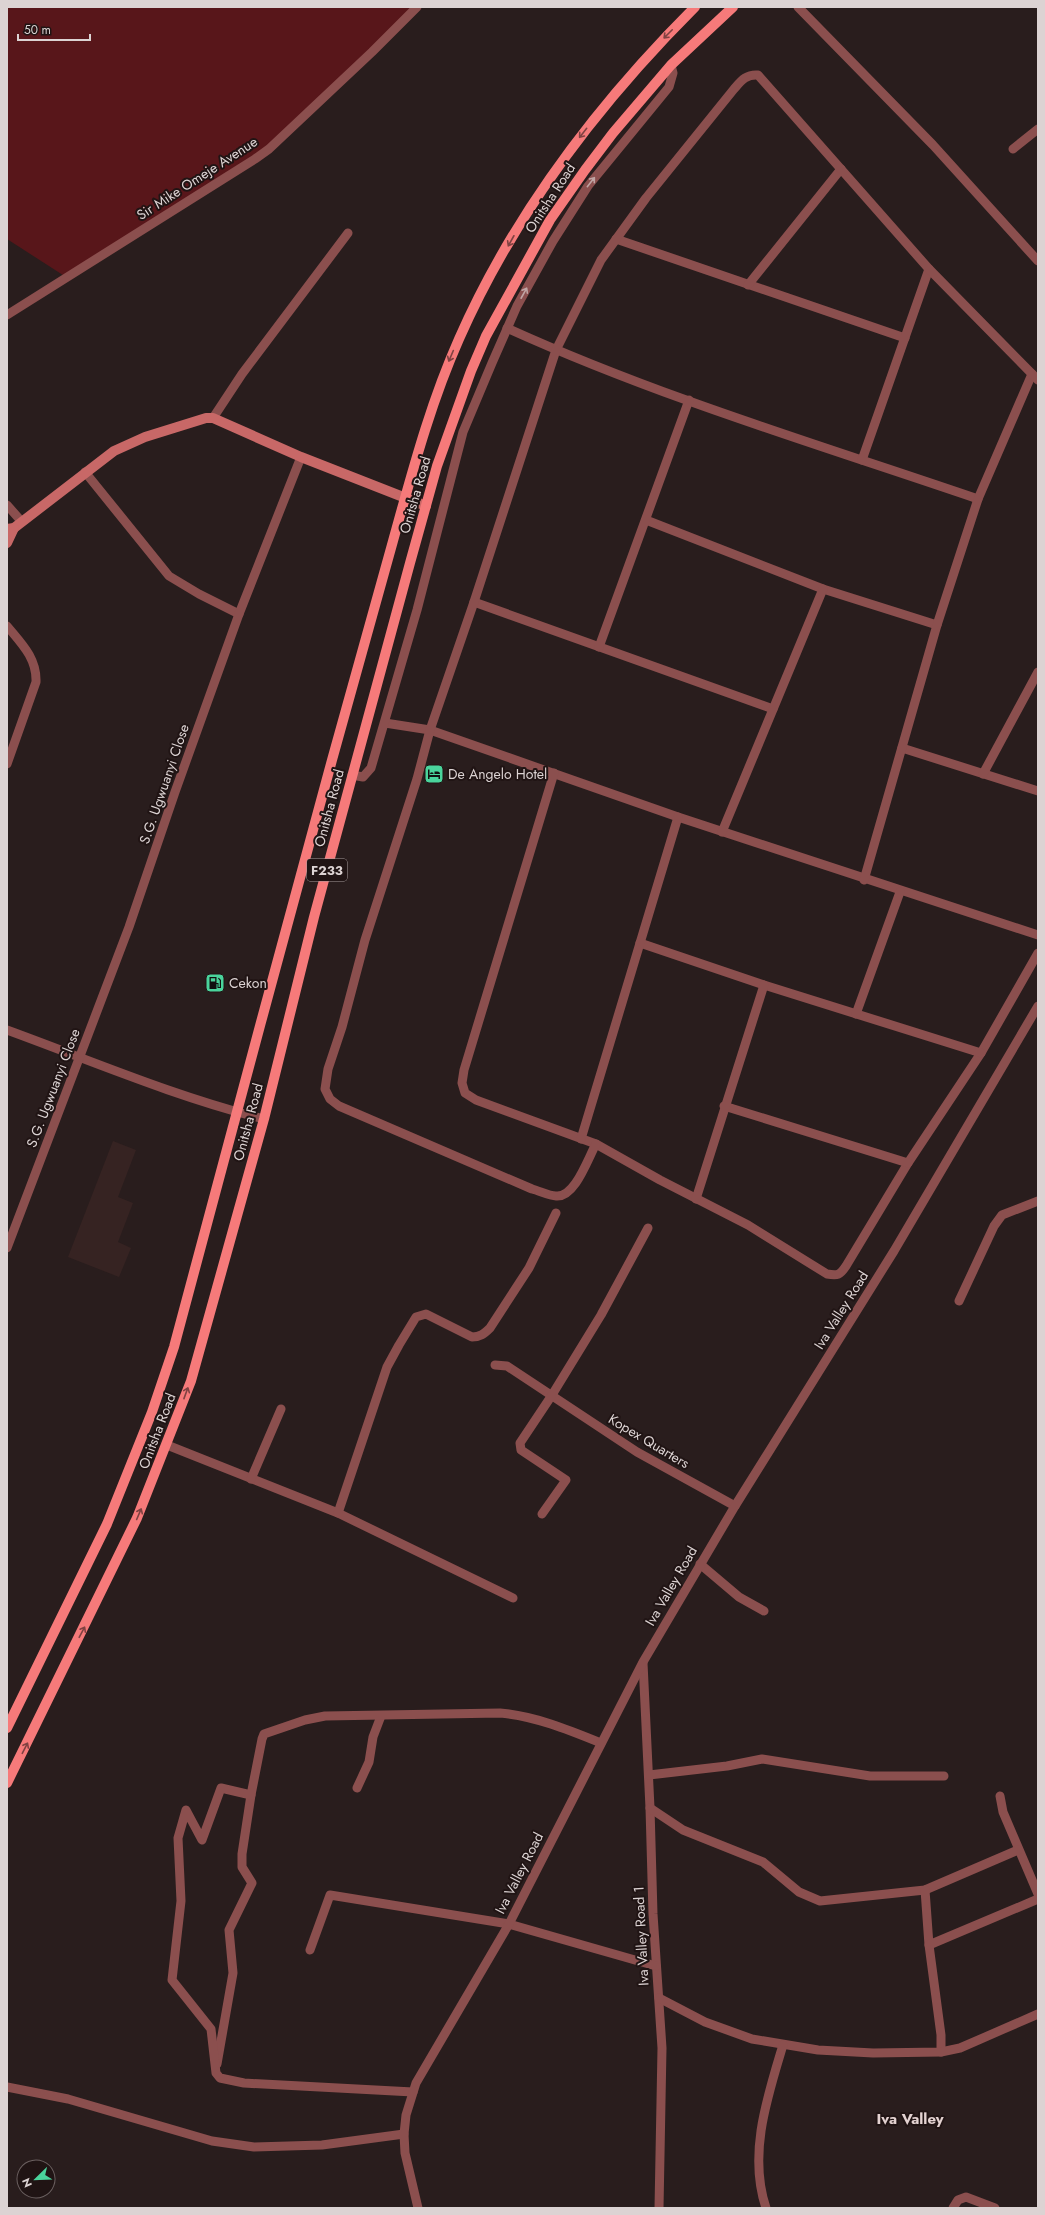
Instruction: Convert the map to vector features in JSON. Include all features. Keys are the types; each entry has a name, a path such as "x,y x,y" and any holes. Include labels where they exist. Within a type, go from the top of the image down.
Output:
{"main road":[{"name":"Onitsha Road","path":"7,1728 107,1524 152,1412 174,1347 412,468 448,365 474,307 514,234 574,144 605,104 656,46 695,7"},
{"name":"Onitsha Road","path":"7,1783 137,1518 191,1381 264,1119 314,917 437,466 477,357 486,336 547,227 609,139 671,65 733,7"},
{"path":"7,543 14,526 114,451 145,436 198,419 213,418 301,456 426,506"}],"street":[{"name":"Sir Mike Omeje Avenue","path":"7,314 255,159 366,57 416,7"},
{"path":"798,7 933,145 1038,261"},
{"path":"352,775 363,777 367,774 385,723 463,432 507,328 517,306 553,241 588,186 669,87 673,73 671,65"},
{"path":"596,1144 575,1184 569,1192 563,1196 556,1196 532,1189 339,1106 330,1099 325,1089 328,1069 342,1027 365,940 417,779 430,730 474,602 556,350 601,260 646,198 734,89 744,78 752,74 758,75 766,82 929,269 1035,377 978,499 937,625 864,880"},
{"path":"1013,149 1038,129"},
{"path":"748,285 841,169"},
{"path":"213,418 242,374 348,233"},
{"path":"616,239 905,338"},
{"path":"862,460 929,269"},
{"path":"507,328 556,350 689,400 978,499"},
{"path":"599,647 689,400"},
{"name":"S.G. Ugwuanyi Close","path":"7,1248 129,927 175,792 239,614 301,456"},
{"path":"85,472 169,576 199,594 239,614"},
{"path":"7,505 14,526"},
{"path":"646,520 822,589 937,625"},
{"path":"722,832 822,589"},
{"path":"474,602 773,710"},
{"path":"7,626 32,657 36,672 34,689 7,764"},
{"path":"983,774 1038,672"},
{"path":"385,723 430,730 722,832 900,892 1038,936"},
{"path":"902,748 1038,791"},
{"path":"554,773 464,1070 462,1083 465,1093 476,1100 596,1144 696,1199 748,1225 808,1264 827,1274 836,1276 841,1274 908,1163 981,1053 1038,953"},
{"path":"581,1139 678,817"},
{"path":"856,1014 900,892"},
{"path":"640,943 764,985 981,1053"},
{"path":"696,1199 724,1106 764,985"},
{"name":"Iva Valley Road","path":"418,2208 405,2153 404,2134 406,2115 413,2092 509,1924 643,1662 735,1506 894,1252 1038,1006"},
{"path":"7,1030 238,1113 264,1119"},
{"path":"724,1106 908,1163"},
{"path":"959,1301 994,1226 1002,1215 1038,1201"},
{"path":"338,1513 387,1367 398,1344 416,1317 426,1314 472,1337 478,1337 484,1334 490,1328 529,1268 556,1213"},
{"path":"542,1514 566,1480 521,1450 522,1438 552,1395 600,1315 648,1228"},
{"name":"Kopex Quarters","path":"495,1365 507,1366 637,1452 735,1506"},
{"path":"251,1479 281,1409"},
{"path":"167,1445 338,1513 513,1598"},
{"path":"700,1564 739,1597 764,1611"},
{"name":"Iva Valley Road 1","path":"643,1662 656,1966 662,2048 660,2208"},
{"path":"216,2073 233,1973 229,1930 252,1883 242,1867 242,1854 250,1795 264,1734 316,1717 500,1713 517,1714 601,1743"},
{"path":"357,1788 369,1762 373,1737 381,1716"},
{"path":"649,1775 727,1766 762,1759 870,1776 944,1776"},
{"path":"250,1795 221,1788 202,1840 186,1810 178,1838 181,1901 172,1980 211,2029 216,2073 220,2078 244,2083 413,2092"},
{"path":"1000,1796 1003,1812 1038,1894"},
{"path":"650,1808 683,1830 763,1862 799,1892 820,1901 925,1890 1018,1850"},
{"path":"925,1890 929,1945 941,2035 941,2052"},
{"path":"310,1950 330,1895 509,1924 656,1966"},
{"path":"929,1945 1038,1899"},
{"path":"659,1998 705,2022 752,2039 783,2045 873,2053 941,2052 960,2048 1038,2014"},
{"path":"766,2208 758,2175 759,2138 783,2045"},
{"path":"7,2087 68,2099 212,2141 254,2147 322,2145 404,2134"},
{"path":"953,2208 962,2197 995,2208"}],"shaded area":[{"path":"7,7 415,7 269,149 66,277 7,239"},
{"path":"113,1141 136,1150 118,1197 133,1203 118,1242 131,1248 119,1277 68,1257"}],"place":[{"name":"De Angelo Hotel","path":"434,774"},
{"name":"Cekon","path":"215,983"}],"district":[{"name":"Iva Valley","path":"910,2119"}]}
